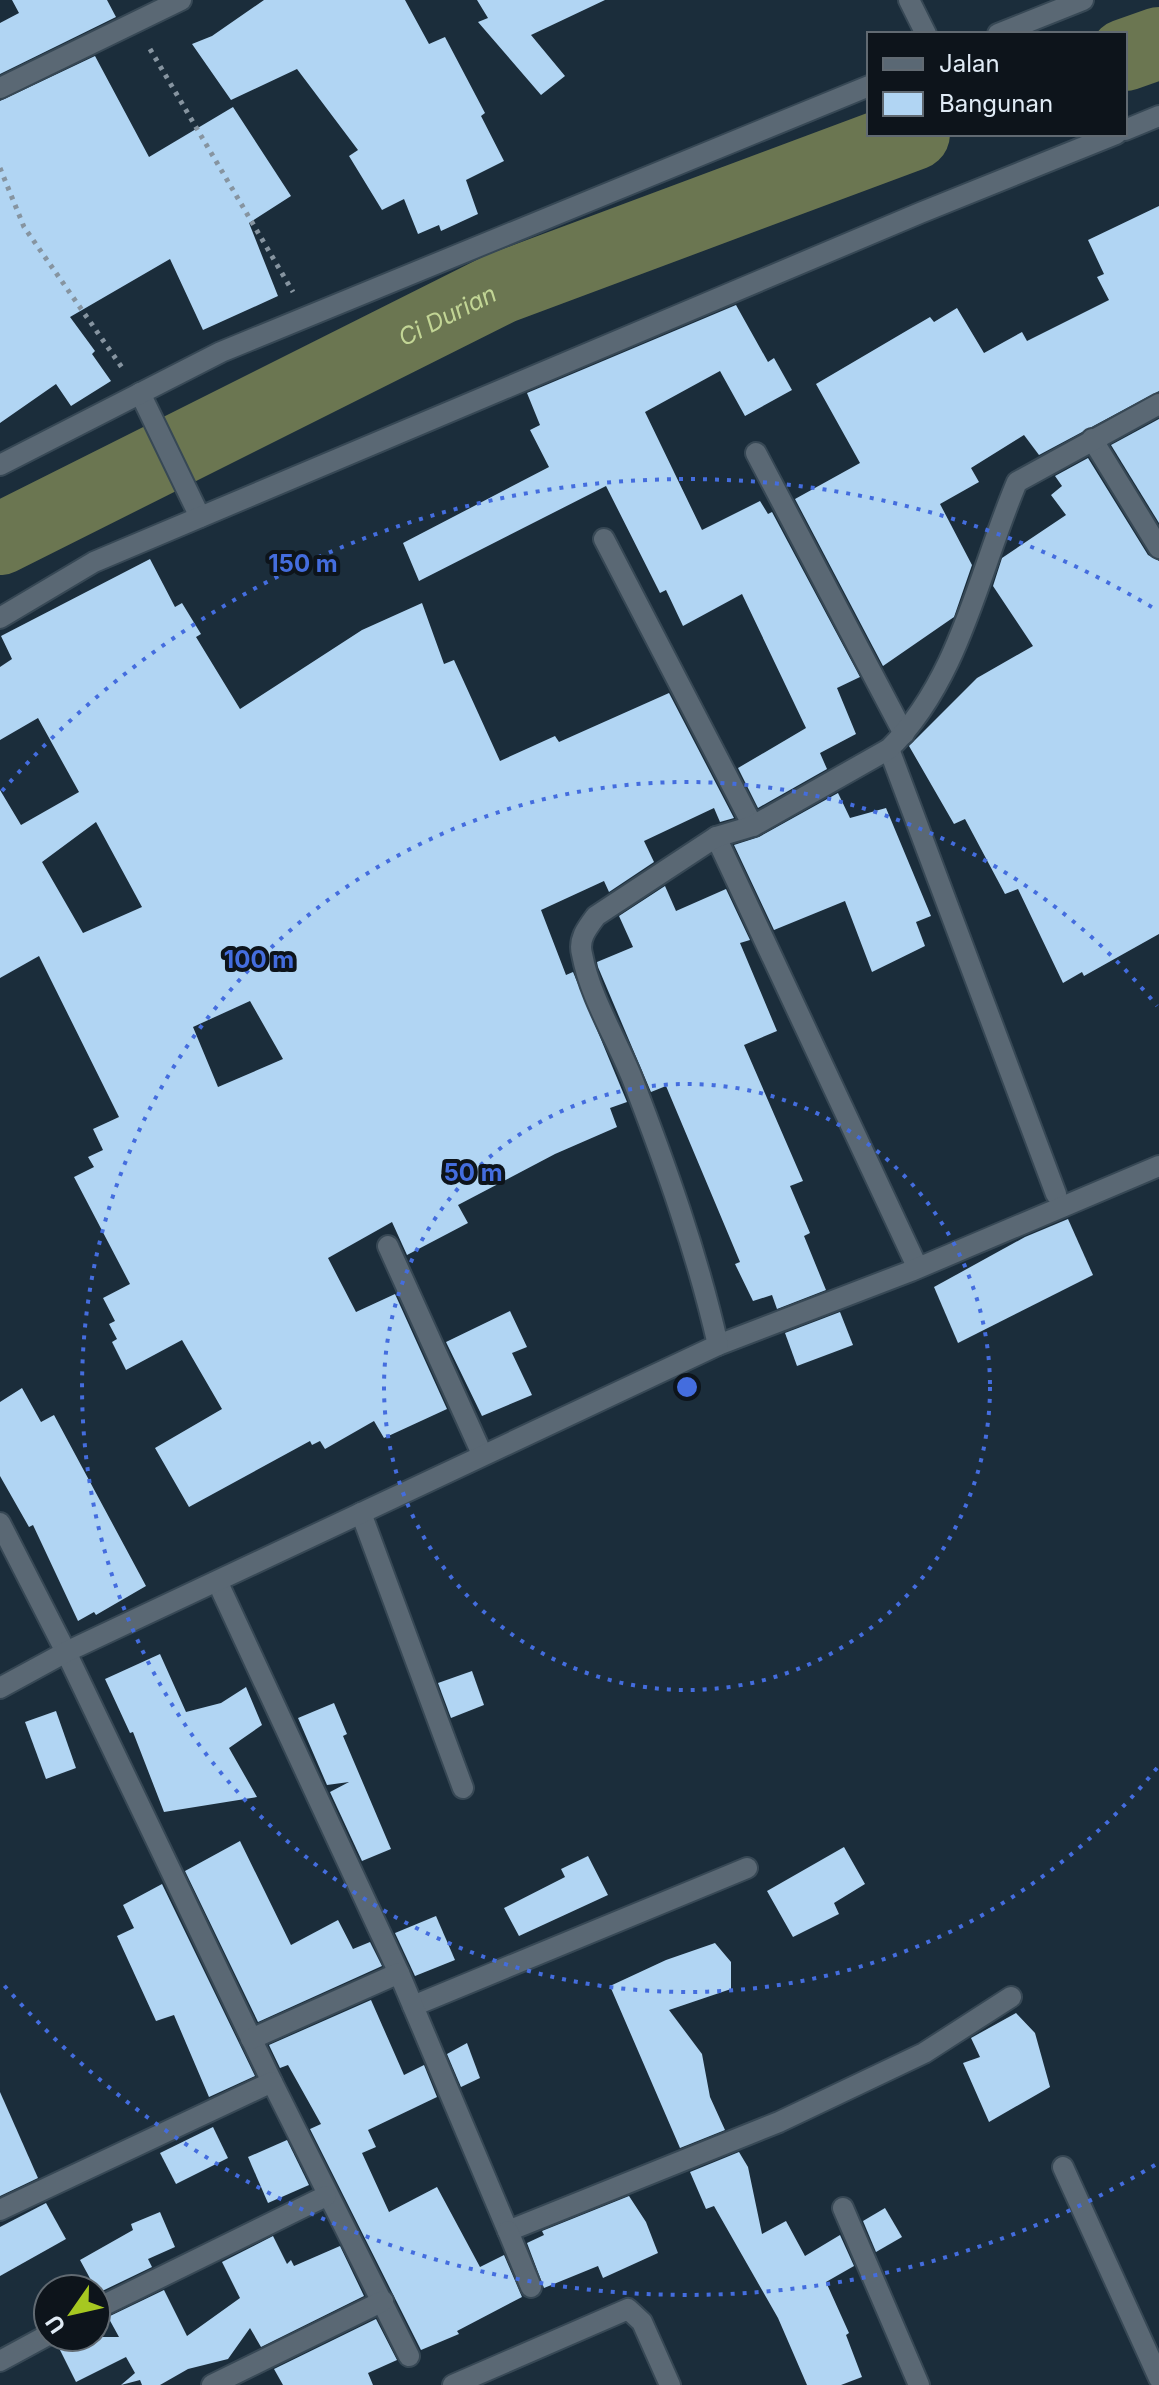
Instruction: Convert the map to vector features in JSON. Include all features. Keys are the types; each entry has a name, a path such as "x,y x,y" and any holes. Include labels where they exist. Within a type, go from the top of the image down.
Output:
{"street":[{"path":"0,88 181,0"},
{"path":"909,0 925,32"},
{"path":"1003,32 1083,0"},
{"path":"0,465 221,352 867,87"},
{"path":"1127,129 1159,116"},
{"path":"0,618 94,562 1111,136"},
{"path":"140,393 200,517"},
{"path":"718,1345 699,1263 581,951 583,934 596,916 716,837 753,826 889,749 904,734 942,675 1017,482 1159,404"},
{"path":"1092,439 1159,548"},
{"path":"756,453 904,734"},
{"path":"604,539 753,826"},
{"path":"889,749 1056,1194"},
{"path":"716,837 914,1260"},
{"path":"0,1688 66,1652 718,1345 911,1271 1159,1166"},
{"path":"388,1246 482,1454"},
{"path":"361,1513 463,1788"},
{"path":"0,1523 66,1652 326,2196 409,2356"},
{"path":"218,1583 399,1973 531,2287"},
{"path":"413,2006 747,1868"},
{"path":"251,2039 399,1973"},
{"path":"508,2231 779,2122 924,2053 1011,1997"},
{"path":"0,2210 272,2082"},
{"path":"1063,2167 1159,2378"},
{"path":"112,2301 326,2196"},
{"path":"843,2208 919,2385"},
{"path":"212,2385 383,2301"},
{"path":"453,2385 628,2309 642,2322 670,2385"},
{"path":"0,2361 32,2344"}],"path":[{"path":"133,23 194,119 307,317"},
{"path":"0,168 24,227 140,393"}],"building":[{"path":"12,0 107,0 116,17 0,74 0,23 19,13"},
{"path":"264,0 405,0 429,44 445,37 485,113 481,116 504,161 466,180 478,214 441,231 439,225 418,234 404,199 382,210 349,156 358,150 297,69 231,100 192,44 212,36"},
{"path":"477,0 605,0 531,35 565,76 541,95 478,22 488,18"},
{"path":"95,56 149,157 233,107 291,196 249,223 278,296 203,330 170,259 70,317 95,351 92,354 111,381 71,406 56,384 0,423 0,101"},
{"path":"1159,206 1159,391 1039,455 1024,435 971,468 979,482 940,504 972,565 954,617 883,666 795,499 860,463 816,384 930,317 934,322 957,308 984,353 1022,332 1027,341 1109,300 1097,277 1104,274 1088,240"},
{"path":"736,305 768,362 774,358 792,390 745,416 720,371 645,412 702,530 760,501 768,514 772,512 860,677 837,688 856,734 820,753 827,769 758,808 738,768 806,728 742,594 683,626 666,590 660,593 606,486 419,581 403,543 549,467 530,430 540,425 527,393"},
{"path":"1159,419 1159,523 1111,445"},
{"path":"1088,458 1148,555 1159,561 1159,934 1084,976 1082,972 1063,983 1018,889 1005,894 965,819 954,824 909,746 977,678 1033,646 993,586 1002,558 1066,515 1051,495 1062,486 1055,476"},
{"path":"150,559 175,607 182,603 201,634 196,637 240,709 362,630 422,603 444,664 454,660 500,761 555,736 559,742 669,693 734,818 720,822 714,808 644,841 654,862 609,892 604,881 541,910 566,975 573,972 627,1102 610,1108 617,1127 555,1154 458,1205 468,1223 407,1255 392,1222 328,1258 356,1312 395,1294 447,1409 384,1438 374,1421 325,1449 320,1441 312,1445 310,1441 189,1507 155,1448 222,1409 182,1340 126,1370 112,1342 117,1339 109,1324 115,1321 103,1298 130,1284 74,1177 94,1167 88,1157 103,1150 93,1129 119,1117 39,956 0,978 0,790 21,825 79,792 38,718 0,740 0,667 12,659 1,636","holes":["96,822 142,907 83,933 42,862","250,1001 283,1059 218,1087 193,1027"]},
{"path":"838,793 850,818 886,808 931,916 916,922 925,946 872,972 845,901 774,930 734,845 759,837"},
{"path":"665,886 676,911 726,889 750,940 740,943 777,1031 744,1045 803,1181 790,1186 810,1233 804,1236 826,1290 777,1309 772,1295 753,1301 735,1264 740,1262 666,1086 651,1092 598,967 597,962 633,947 619,916"},
{"path":"1068,1219 1093,1275 958,1343 934,1287 1025,1237"},
{"path":"510,1311 527,1347 512,1353 532,1395 482,1416 446,1342"},
{"path":"840,1312 853,1345 797,1366 785,1333"},
{"path":"22,1388 41,1422 54,1415 146,1586 96,1615 94,1612 78,1621 33,1525 29,1527 0,1476 0,1402"},
{"path":"160,1654 186,1712 221,1703 246,1687 262,1725 229,1748 257,1797 164,1812 133,1732 130,1733 105,1679"},
{"path":"472,1671 484,1705 451,1718 438,1683"},
{"path":"334,1703 347,1734 343,1736 391,1849 362,1861 330,1792 349,1782 327,1785 298,1718"},
{"path":"56,1711 76,1768 46,1779 25,1722"},
{"path":"240,1841 291,1945 338,1920 353,1949 370,1942 382,1966 258,2022 185,1871"},
{"path":"844,1847 865,1884 834,1903 839,1914 793,1937 767,1891"},
{"path":"588,1856 608,1895 519,1936 504,1908 565,1877 561,1869"},
{"path":"162,1884 255,2076 209,2097 174,2015 156,2021 117,1936 134,1928 123,1905"},
{"path":"436,1916 455,1960 415,1976 395,1933"},
{"path":"715,1943 731,1962 731,1989 669,2010 702,2054 710,2097 725,2130 680,2148 610,1986 666,1960"},
{"path":"371,2000 404,2075 424,2065 437,2097 368,2130 376,2147 362,2153 389,2212 437,2187 480,2267 504,2255 522,2297 457,2331 459,2334 421,2350 310,2129 321,2124 288,2065 280,2068 269,2045"},
{"path":"1016,2013 1035,2033 1050,2087 989,2122 963,2063 980,2057 971,2038"},
{"path":"467,2043 480,2078 461,2087 447,2054"},
{"path":"0,2092 38,2178 0,2196"},
{"path":"213,2127 228,2158 176,2184 160,2153"},
{"path":"287,2140 309,2185 268,2203 248,2157"},
{"path":"739,2152 748,2167 762,2234 786,2221 805,2256 840,2235 854,2266 826,2282 849,2333 846,2335 862,2377 841,2385 807,2385 778,2318 714,2206 706,2209 690,2172"},
{"path":"629,2196 646,2222 658,2253 603,2278 598,2266 544,2288 527,2243 544,2235 542,2231"},
{"path":"46,2203 66,2239 0,2276 0,2227"},
{"path":"885,2208 902,2237 876,2252 863,2221"},
{"path":"160,2212 175,2247 148,2259 152,2267 112,2286 112,2273 87,2273 80,2260 133,2230 131,2224"},
{"path":"273,2236 287,2264 291,2260 294,2266 340,2246 364,2296 261,2347 250,2328 228,2359 188,2369 160,2385 142,2385 140,2380 121,2385 135,2373 126,2357 76,2382 62,2353 112,2353 112,2337 119,2337 112,2324 112,2315 164,2290 187,2336 240,2298 222,2262"},
{"path":"376,2319 397,2360 368,2373 373,2385 283,2385 274,2369"}],"waterway":[{"name":"Ci Durian","path":"1127,54 1159,43"},
{"name":"Ci Durian","path":"0,539 501,288 909,136"}]}
